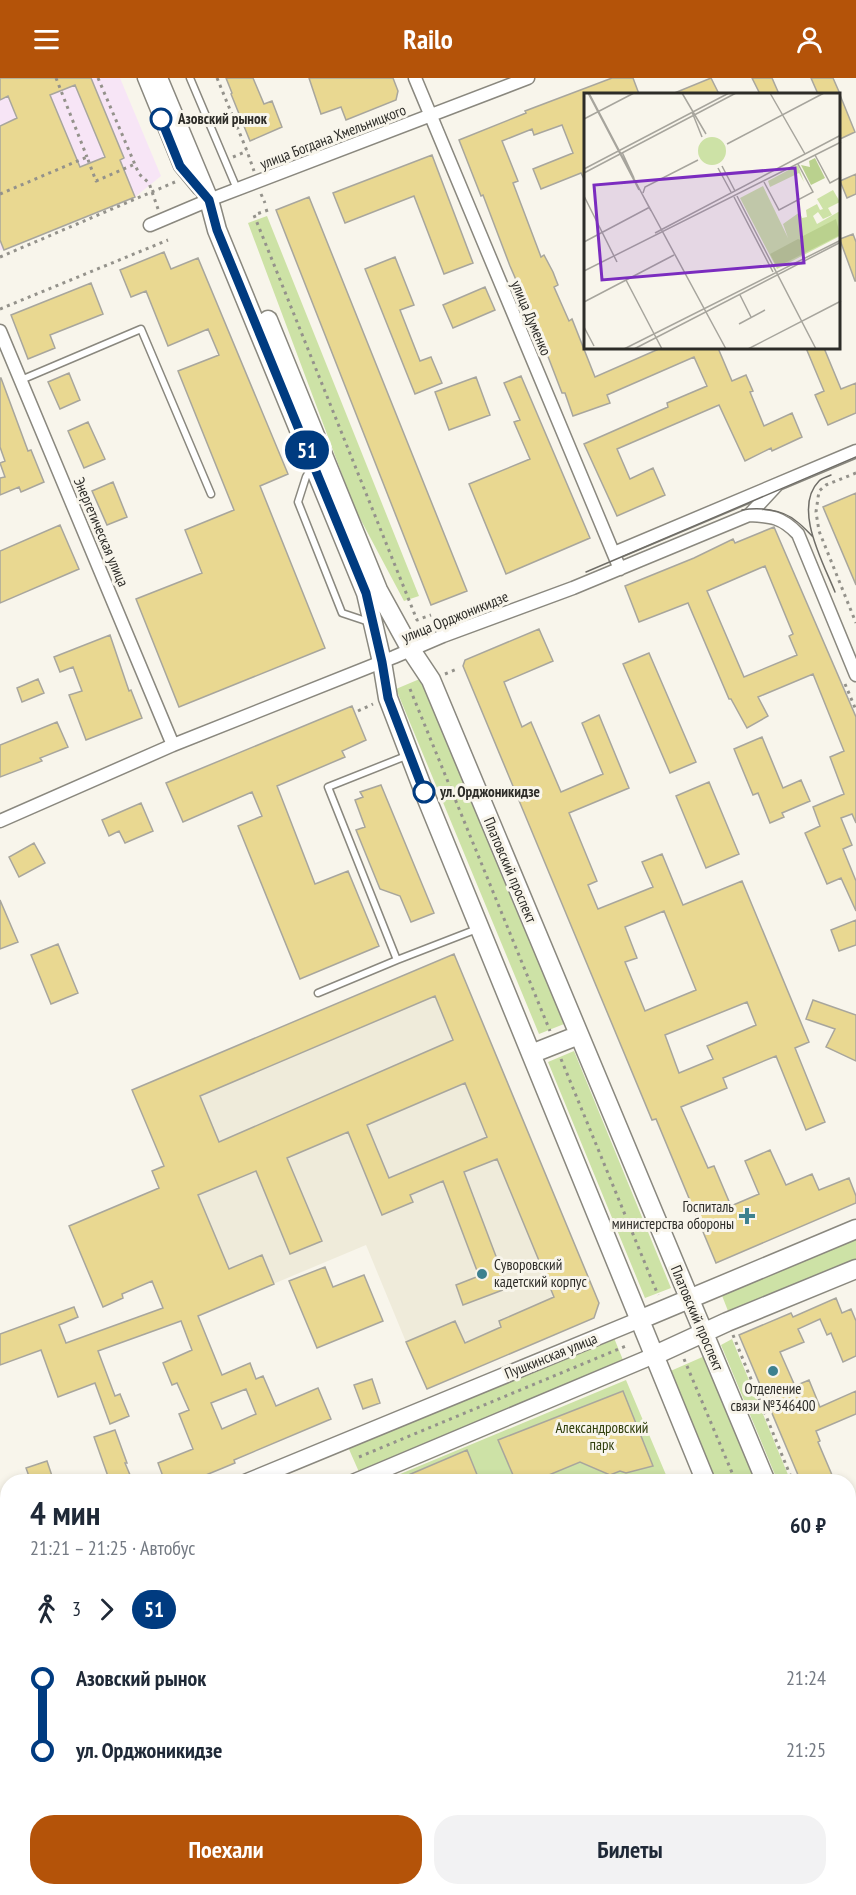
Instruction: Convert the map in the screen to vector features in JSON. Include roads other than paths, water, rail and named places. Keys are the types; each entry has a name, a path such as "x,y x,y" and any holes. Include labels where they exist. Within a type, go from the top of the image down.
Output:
{"main road":[{"name":"Платовский проспект","path":"158,78 209,200 217,230 366,593 388,698 703,1474"},
{"name":"Платовский проспект","path":"209,200 228,230 297,390 378,590 411,650 431,680 763,1474"},
{"path":"531,1054 579,1035"},
{"name":"Пушкинская улица","path":"639,1320 856,1229"},
{"path":"653,1356 727,1322 856,1269"}],"street":[{"path":"144,78 180,166 209,200"},
{"name":"улица Думенко","path":"415,78 620,569"},
{"name":"улица Богдана Хмельницкого","path":"156,223 237,189 528,78"},
{"name":"Энергетическая улица","path":"0,331 173,745"},
{"name":"улица Орджоникидзе","path":"614,553 856,451"},
{"name":"улица Орджоникидзе","path":"0,821 173,745 442,636 573,588 749,515 778,484"},
{"path":"749,515 780,520 798,534 856,675"},
{"name":"Пушкинская улица","path":"265,1474 639,1320"},
{"path":"373,1474 653,1356"}],"lane":[{"path":"190,78 237,189"},
{"path":"21,380 141,329 211,494"},
{"path":"313,465 306,477 298,502 342,613 372,623"},
{"path":"397,960 328,787 410,754"},
{"path":"318,993 480,928"}],"tram line":[{"path":"586,572 856,457"},
{"path":"831,475 819,481 811,492 809,521 818,552 835,592"},
{"path":"742,510 777,511 790,517 813,537"}],"place":[{"name":"Азовский рынок","path":"161,119"},
{"name":"ул. Орджоникидзе","path":"424,792"},
{"name":"Госпиталь министерства обороны","path":"747,1216"},
{"name":"Суворовский кадетский корпус","path":"482,1274"},
{"name":"Отделение связи №346400","path":"773,1371"}],"park label":[{"name":"Александровский парк","path":"602,1436"}]}
